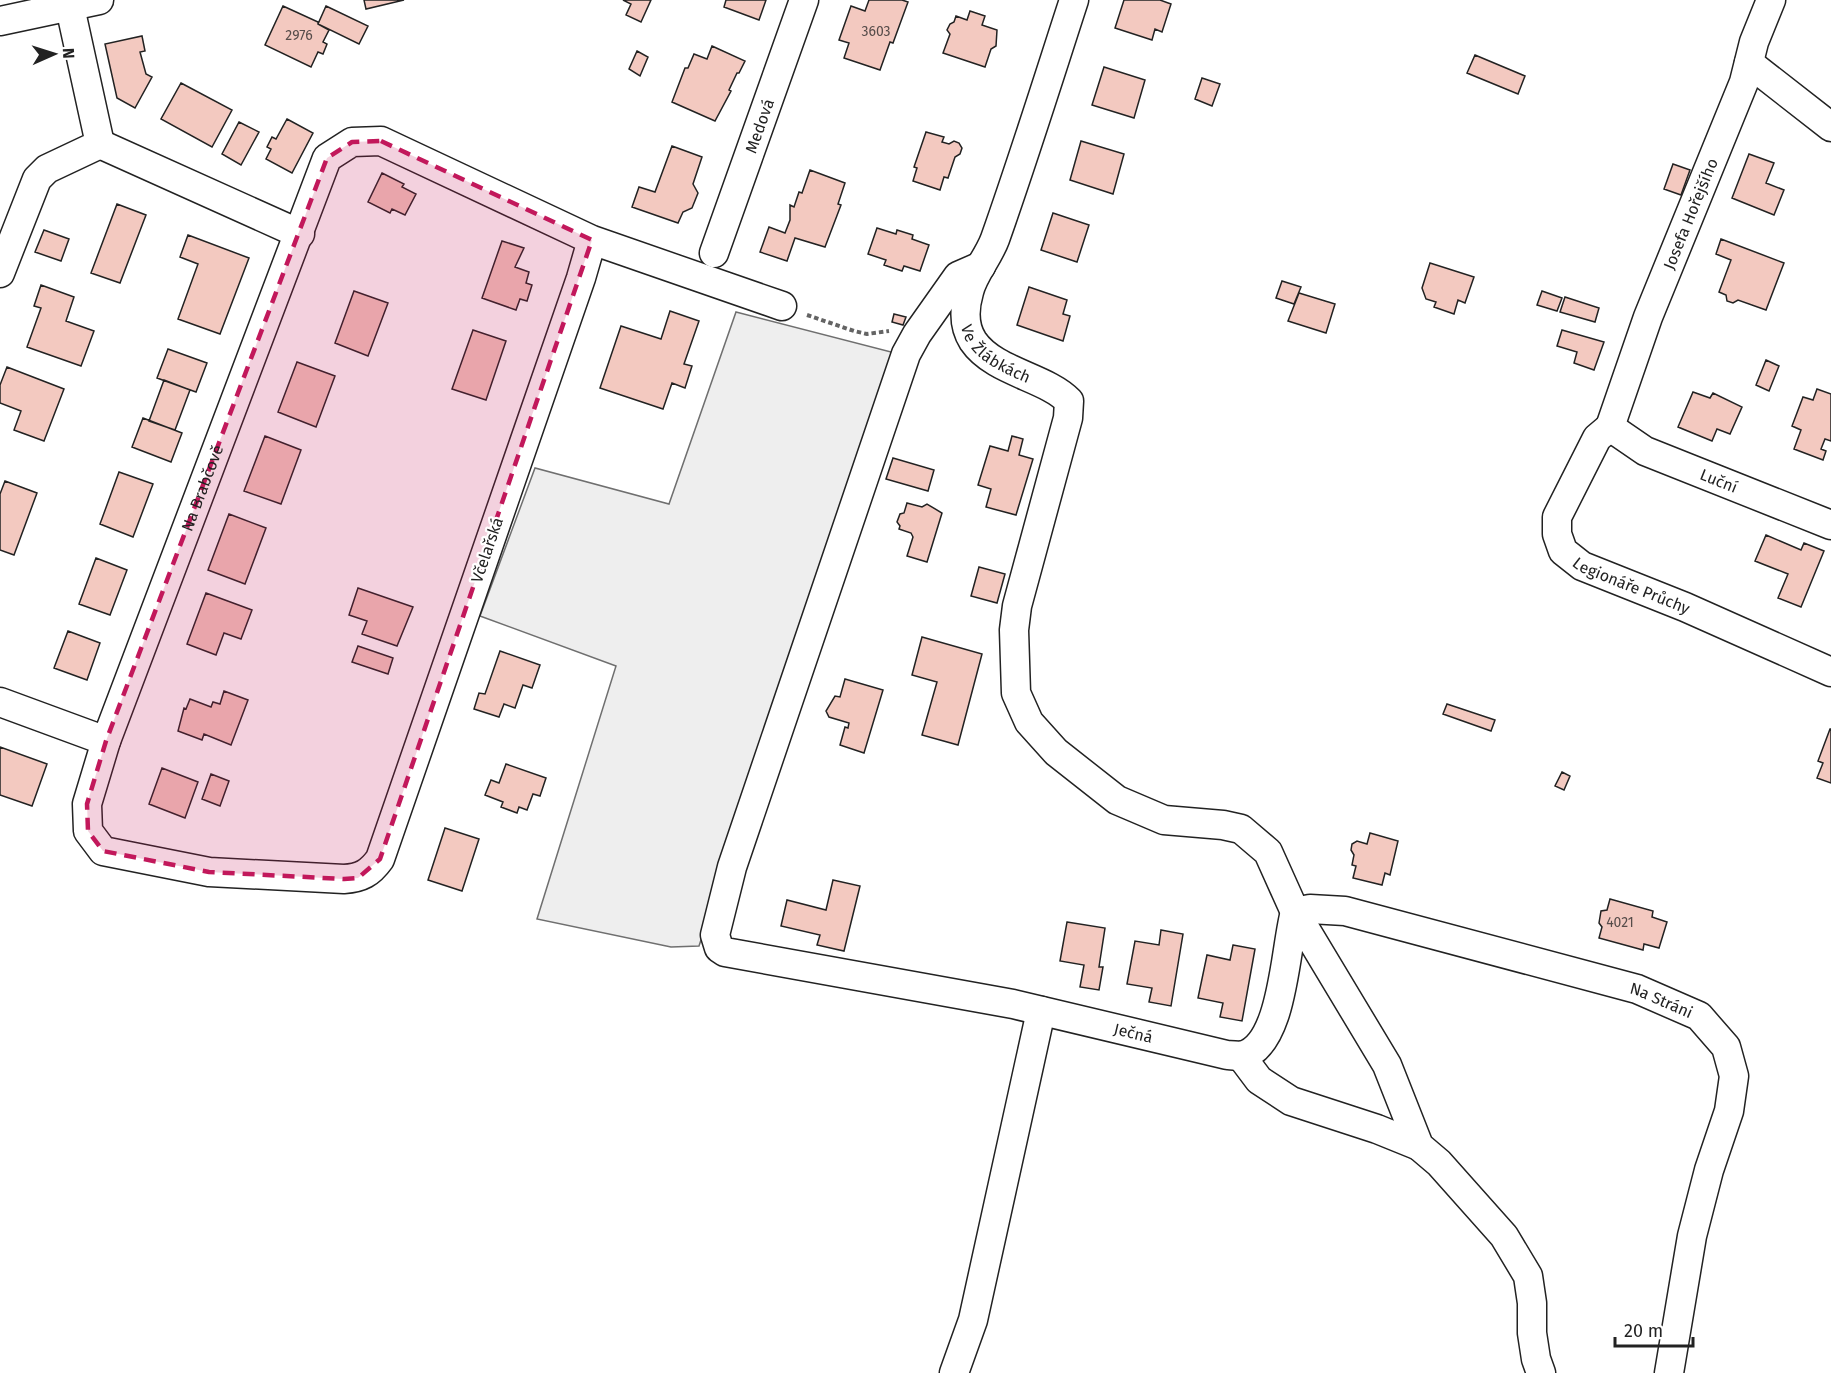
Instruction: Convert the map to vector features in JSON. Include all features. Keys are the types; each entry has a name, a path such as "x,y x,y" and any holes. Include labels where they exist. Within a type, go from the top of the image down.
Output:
{"street":[{"path":"0,21 99,0"},
{"name":"Medová","path":"714,253 804,0"},
{"name":"Ve Žlábkách","path":"1074,0 994,243 969,291 966,312 967,330 974,343 991,358 1062,394 1069,401 1068,418 1017,606 1014,630 1016,693 1029,722 1056,752 1117,800 1164,820 1223,825 1241,829 1268,852 1295,912"},
{"name":"Josefa Hořejšího","path":"1610,427 1648,317 1743,82 1754,42 1771,0"},
{"path":"70,7 100,144"},
{"path":"1749,63 1831,127"},
{"name":"Na Brabčově","path":"380,859 371,871 351,879 208,872 103,851 88,831 87,804 106,741 327,158 352,142 381,141 592,240 782,306"},
{"path":"0,273 37,179 47,169 100,144 300,234"},
{"name":"Včelařská","path":"380,859 581,278 592,240"},
{"path":"917,334 958,276 981,266"},
{"name":"Ječná","path":"917,334 906,354 736,856 715,935 718,948 725,952 1013,1004 1234,1055"},
{"name":"Luční","path":"1610,427 1645,451 1831,525"},
{"name":"Legionáře Průchy","path":"1610,427 1597,438 1557,517 1557,534 1563,551 1582,566 1685,607 1831,672"},
{"path":"0,702 106,741"},
{"name":"Na Stráni","path":"1295,912 1310,909 1345,911 1637,989 1699,1016 1714,1031 1726,1047 1734,1076 1729,1111 1709,1170 1692,1236 1669,1373"},
{"path":"1295,912 1277,1010 1267,1036 1255,1048 1234,1055 1259,1080 1291,1101 1377,1129 1419,1146 1439,1163 1504,1236 1528,1276 1532,1303 1532,1333 1536,1359 1541,1373"},
{"path":"1295,912 1388,1065 1419,1146"},
{"path":"954,1373 973,1320 1041,1011"}],"path":[{"path":"782,306 790,313 813,316 854,332 867,334 890,331 917,334"}],"highlighted area":[{"path":"381,141 592,240 380,859 358,878 344,879 209,872 103,851 88,831 87,804 106,741 327,158 352,142"}],"shaded area":[{"path":"736,312 895,353 699,946 671,947 537,919 616,666 480,616 535,468 669,504"}],"building":[{"path":"364,0 404,0 366,9"},
{"path":"623,0 651,0 641,22 626,15 631,4"},
{"path":"726,0 766,0 759,20 724,7"},
{"path":"869,0 908,2 880,70 844,58 849,43 839,40 851,6 865,11"},
{"path":"1124,0 1160,0 1171,4 1162,32 1155,29 1152,40 1115,28"},
{"path":"283,6 318,22 329,30 323,42 327,44 323,54 318,52 311,67 265,45"},
{"path":"326,6 368,26 359,44 318,24"},
{"path":"970,11 985,16 982,25 997,30 996,46 991,49 985,67 943,53 950,34 947,30 950,24 954,22 956,16 967,20"},
{"path":"142,36 145,51 140,52 146,74 152,77 135,108 117,98 105,44"},
{"path":"712,46 745,61 715,121 672,102 685,68 688,68 694,54 707,59"},
{"path":"637,51 648,57 640,76 629,69"},
{"path":"1475,55 1525,76 1518,94 1467,73"},
{"path":"1104,67 1145,80 1134,118 1092,105"},
{"path":"1202,78 1220,84 1212,106 1195,99"},
{"path":"181,83 232,110 212,147 161,119"},
{"path":"287,119 313,133 292,173 266,159 271,149 267,147 272,137 276,139"},
{"path":"239,122 259,132 241,165 222,154"},
{"path":"926,132 944,137 942,142 959,143 962,148 960,154 955,157 948,178 944,177 940,190 913,181 917,168 914,167"},
{"path":"1081,141 1124,154 1113,194 1070,180"},
{"path":"672,146 702,157 693,184 698,193 692,208 683,212 678,223 632,207 639,187 655,192"},
{"path":"1749,154 1774,163 1766,183 1784,190 1774,215 1732,198"},
{"path":"1673,164 1690,170 1681,195 1664,189"},
{"path":"810,170 845,183 838,204 841,205 825,247 795,238 787,261 760,252 769,227 785,233 790,220 790,205 794,207 799,192 802,193"},
{"path":"382,173 404,184 402,187 416,194 405,215 392,209 390,213 368,202"},
{"path":"117,204 146,215 120,283 91,273"},
{"path":"1053,213 1089,225 1077,262 1041,250"},
{"path":"877,228 896,234 897,230 913,235 912,239 929,245 920,271 904,266 902,271 884,265 886,260 868,254"},
{"path":"44,230 69,239 61,261 35,252"},
{"path":"188,235 249,258 220,334 178,319 198,264 180,257"},
{"path":"1721,239 1784,263 1766,310 1738,300 1733,303 1727,301 1726,295 1719,292 1731,260 1716,254"},
{"path":"502,241 524,248 515,267 529,272 526,283 532,285 527,301 520,299 516,310 482,298"},
{"path":"1430,263 1474,277 1465,303 1458,300 1454,314 1434,307 1436,302 1426,299 1422,288"},
{"path":"1282,281 1301,287 1294,304 1276,298"},
{"path":"41,285 74,297 66,321 94,331 81,366 27,347 41,308 34,306"},
{"path":"1029,287 1067,300 1063,314 1070,316 1063,341 1017,325"},
{"path":"354,291 388,303 368,356 335,343"},
{"path":"1542,291 1562,298 1557,311 1537,305"},
{"path":"1299,293 1335,304 1326,333 1288,321"},
{"path":"1565,297 1599,308 1595,322 1560,312"},
{"path":"670,311 699,321 684,364 692,366 685,388 672,383 663,409 600,388 621,326 661,339"},
{"path":"894,314 906,317 903,325 892,322"},
{"path":"473,330 506,341 486,400 452,389"},
{"path":"1562,330 1604,342 1594,370 1574,363 1577,352 1557,346"},
{"path":"168,349 207,363 196,392 157,378"},
{"path":"1766,360 1779,366 1769,391 1756,385"},
{"path":"297,362 335,376 316,427 278,412"},
{"path":"7,367 64,389 44,441 14,430 21,411 0,403 0,385"},
{"path":"164,380 190,390 175,430 149,421"},
{"path":"1817,389 1831,394 1831,441 1825,439 1821,449 1826,451 1823,460 1794,449 1801,430 1792,426 1803,397 1813,400"},
{"path":"1693,392 1710,398 1713,393 1742,407 1730,434 1717,429 1712,441 1678,427"},
{"path":"143,418 182,433 171,462 132,447"},
{"path":"265,436 301,450 281,504 244,491"},
{"path":"1012,436 1023,439 1019,455 1033,459 1016,515 986,507 991,489 978,485 990,446 1008,451"},
{"path":"893,458 934,470 928,491 886,479"},
{"path":"119,472 153,484 133,537 100,524"},
{"path":"5,481 37,493 14,555 0,550 0,494"},
{"path":"907,503 922,507 927,504 942,513 927,562 907,556 913,537 911,533 899,529 897,522 900,514 904,513"},
{"path":"229,514 266,528 245,584 208,570"},
{"path":"1766,535 1801,550 1804,543 1824,551 1801,607 1778,598 1788,574 1755,561"},
{"path":"96,558 127,570 110,615 79,604"},
{"path":"979,567 1005,574 997,603 971,596"},
{"path":"358,588 413,607 397,646 362,634 367,621 349,615"},
{"path":"206,593 252,610 241,639 224,633 216,655 187,644"},
{"path":"68,631 100,643 87,680 54,668"},
{"path":"922,637 982,654 958,745 922,735 937,682 912,675"},
{"path":"358,646 393,658 388,674 352,662"},
{"path":"500,651 540,665 532,688 523,685 515,708 504,704 499,717 474,709 479,693 485,694"},
{"path":"845,679 883,690 864,753 840,745 845,727 848,728 849,723 829,717 826,711 835,696 840,697"},
{"path":"224,691 248,700 231,745 204,734 202,740 178,731 184,708 186,709 190,699 211,707 213,702 220,704"},
{"path":"1447,704 1495,720 1491,731 1443,714"},
{"path":"1830,729 1831,783 1817,778 1823,763 1818,761"},
{"path":"0,747 47,764 32,806 0,795"},
{"path":"506,764 546,778 540,796 533,794 527,810 519,807 517,813 501,807 503,802 485,795 491,780 499,783"},
{"path":"162,768 198,782 185,818 149,804"},
{"path":"1562,772 1570,776 1564,790 1555,786"},
{"path":"211,774 229,781 220,806 202,799"},
{"path":"445,828 479,839 462,891 428,880"},
{"path":"1370,833 1398,841 1390,875 1385,873 1382,885 1353,878 1356,866 1352,865 1354,855 1351,850 1352,844 1357,841 1367,844"},
{"path":"833,880 860,886 844,951 817,945 820,935 781,926 787,900 826,910"},
{"path":"1610,899 1653,911 1652,917 1667,922 1659,948 1644,944 1643,950 1599,938 1602,927 1599,923 1601,911 1607,910"},
{"path":"1067,922 1105,928 1099,967 1103,967 1099,990 1080,987 1084,965 1060,961"},
{"path":"1161,930 1183,934 1171,1006 1149,1002 1152,988 1127,984 1135,941 1159,945"},
{"path":"1233,945 1255,949 1242,1021 1220,1017 1223,1003 1198,998 1207,955 1230,960"}]}
